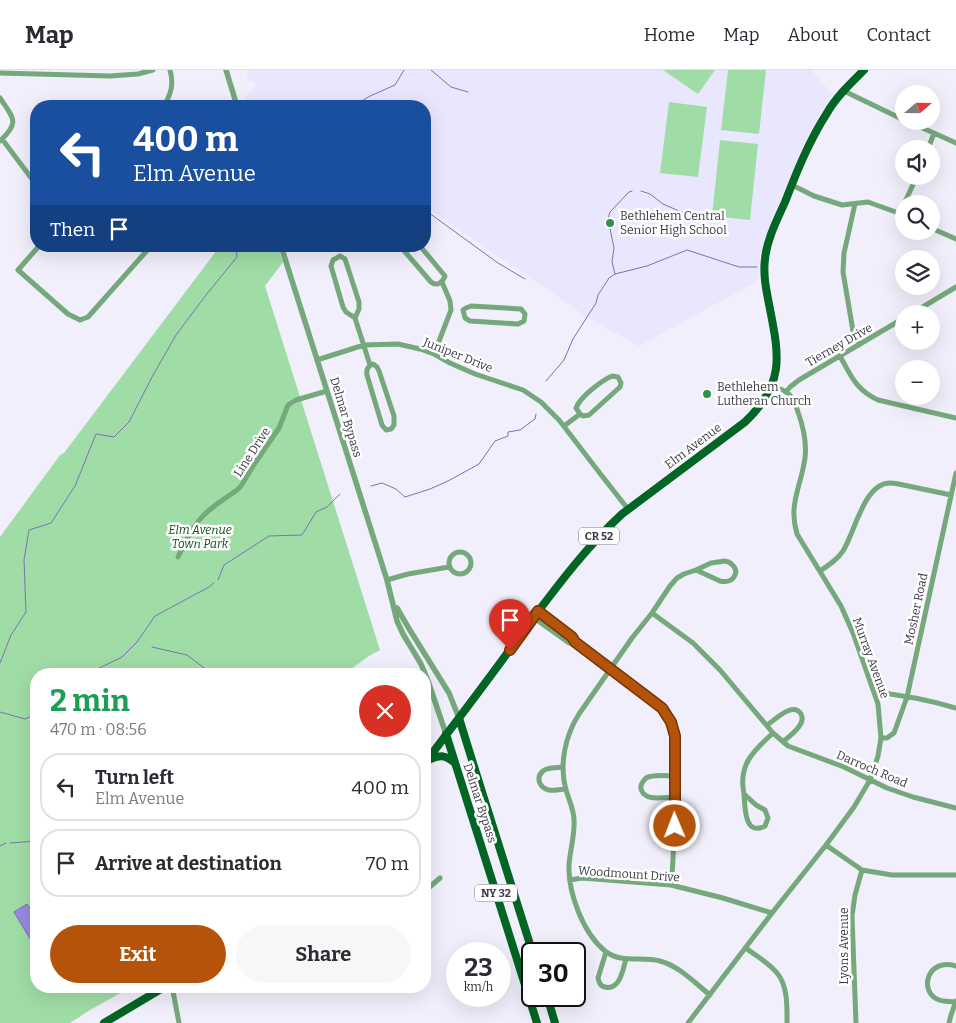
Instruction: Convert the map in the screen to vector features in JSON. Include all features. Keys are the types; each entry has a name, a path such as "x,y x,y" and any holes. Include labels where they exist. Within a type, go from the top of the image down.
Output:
{"main road":[{"name":"Elm Avenue","path":"431,754 536,614 582,555 608,527 628,509 745,422 765,400 772,387 777,349 766,290 765,260 767,248 815,132 827,111 864,70"},
{"name":"Delmar Bypass","path":"460,718 529,942"},
{"name":"Delmar Bypass","path":"446,734 538,1023"},
{"path":"431,759 440,756 447,757 455,763"},
{"path":"104,1023 154,993"},
{"path":"550,1007 555,1023"}],"street":[{"path":"0,73 110,76 138,74 153,70"},
{"path":"167,100 172,86 170,70"},
{"path":"226,70 235,100"},
{"path":"844,91 895,115"},
{"path":"0,98 14,120 13,126 1,140 30,176"},
{"path":"927,130 956,143"},
{"path":"931,140 934,133"},
{"path":"792,185 814,196 833,202 842,204 868,202 895,212"},
{"path":"855,204 844,253 843,267 853,331 859,345"},
{"path":"940,232 956,239"},
{"path":"34,252 18,270 68,314 77,320 83,320 88,317 146,252"},
{"name":"Delmar Bypass","path":"283,252 387,580 397,621 422,668"},
{"path":"405,252 432,284 442,282"},
{"path":"425,252 443,273 442,282 450,301 451,310 434,354"},
{"path":"355,318 359,309 359,302 345,259 340,256 333,260 331,266 343,307 346,312 355,318 370,365"},
{"path":"927,305 956,287"},
{"path":"451,310 463,310 471,306 516,309 523,311 525,317 524,321 518,324 470,321 465,318 463,310"},
{"name":"Tierney Drive","path":"786,392 799,380 895,323"},
{"name":"Juniper Drive","path":"317,360 364,345 398,344 434,354 475,374 523,390 541,402 559,420 628,509"},
{"path":"840,356 856,383 868,396 956,418"},
{"path":"373,364 378,367 394,416 394,425 391,429 386,430 382,425 366,371 370,365 373,364"},
{"path":"612,376 618,377 621,383 616,391 589,415 583,416 580,414 576,408 582,400 606,379 612,376"},
{"path":"772,387 786,392"},
{"name":"Line Drive","path":"178,557 205,513 241,486 279,428 288,405 296,400 327,391"},
{"name":"Murray Avenue","path":"688,1023 854,807 870,780 878,756 881,738 878,704 853,633 841,606 797,534 794,522 795,501 805,458 805,448 803,427 797,408 793,399 786,392"},
{"path":"564,426 580,414"},
{"name":"Mosher Road","path":"881,738 887,738 894,733 907,697 956,474"},
{"path":"820,571 836,559 844,550 866,501 880,485 889,483 951,495"},
{"path":"456,552 464,552 471,561 470,568 461,574 453,572 449,567 449,559 456,552"},
{"path":"696,570 724,582 734,578 736,571 733,564 725,561 712,563 677,578 632,638 574,722 568,740 563,767 566,789 574,820 569,867 570,880 576,906 590,936 606,952 626,959 657,960 669,964 710,995"},
{"path":"387,580 408,574 449,567"},
{"name":"Delmar Bypass","path":"391,594 400,614 449,692 460,718"},
{"name":"Darroch Road","path":"652,613 693,643 720,670 773,733 793,749 844,767 887,788 956,808"},
{"path":"536,614 572,637 575,642 654,701 671,722 675,736 674,854 671,885"},
{"path":"536,614 554,632 569,643 575,642"},
{"path":"554,632 558,627"},
{"path":"414,652 422,649"},
{"name":"Delmar Bypass","path":"431,690 446,734"},
{"path":"874,692 940,703 956,708"},
{"path":"767,725 787,711 795,710 800,713 802,719 800,725 783,742"},
{"path":"744,794 765,810 768,818 765,826 753,827 746,817 742,777 752,753 773,733"},
{"path":"563,767 544,770 538,780 543,787 549,790 566,789"},
{"path":"674,776 646,778 641,787 643,794 647,796 656,798 674,797"},
{"path":"826,845 862,870 892,875 956,875"},
{"name":"Lyons Avenue","path":"856,1023 852,916 855,895 862,870"},
{"path":"431,886 440,878"},
{"name":"Woodmount Drive","path":"570,880 582,878 671,885 772,913"},
{"path":"746,948 765,962 779,976 786,996 787,1023"},
{"path":"606,952 598,978 604,987 611,987 616,984 626,959"},
{"path":"950,1023 956,1001 938,999 933,996 927,982 928,975 932,970 944,964 956,966"},
{"path":"173,993 179,1023"}],"shaded area":[{"name":"Bethlehem Central Senior High School","path":"247,70 811,70 833,95 821,112 805,142 764,240 758,281 639,346 590,319 431,210 431,100 245,100 256,85 247,76"},
{"path":"27,904 30,909 30,939 14,912"}],"green space":[{"path":"663,70 715,70 698,94"},
{"path":"728,70 766,70 759,134 721,130"},
{"path":"669,102 707,107 698,177 660,173"},
{"path":"720,140 758,144 750,220 712,216"},
{"name":"Elm Avenue Town Park","path":"215,252 279,252 283,262 265,286 380,650 352,668 30,668 30,993 120,993 70,1023 0,1023 0,537 60,455 64,453"}],"waterway":[{"path":"364,100 395,85 404,70"},
{"path":"431,70 451,87 468,92"},
{"path":"615,274 612,262 614,248 608,219 610,212 632,191"},
{"path":"641,191 650,194 663,204 686,214"},
{"path":"431,214 498,263 525,279"},
{"path":"546,381 564,360 573,339 596,303 598,295 609,278 615,274 647,266 687,250 739,267 757,267"},
{"path":"0,663 11,635 26,612 24,560 29,530 51,523 75,486 96,434 114,437 129,422 176,335 237,257 237,252"},
{"path":"371,486 382,483 396,489 405,497 430,489 479,464 495,441 508,436 508,432 520,430 535,419 536,414"},
{"path":"218,580 224,565 269,536 302,535 316,512 327,507 340,494"},
{"path":"99,668 122,657 137,642 155,616 214,583"},
{"path":"152,647 187,655 204,668"},
{"path":"0,712 25,719 30,717"},
{"path":"10,843 30,841"},
{"path":"0,846 6,843"}],"place":[{"name":"Bethlehem Central Senior High School","path":"610,223"},
{"name":"Bethlehem Lutheran Church","path":"707,394"}],"route":[{"path":"510,650 538,611 572,637 575,642 662,708 671,722 675,736 675,826"}]}
